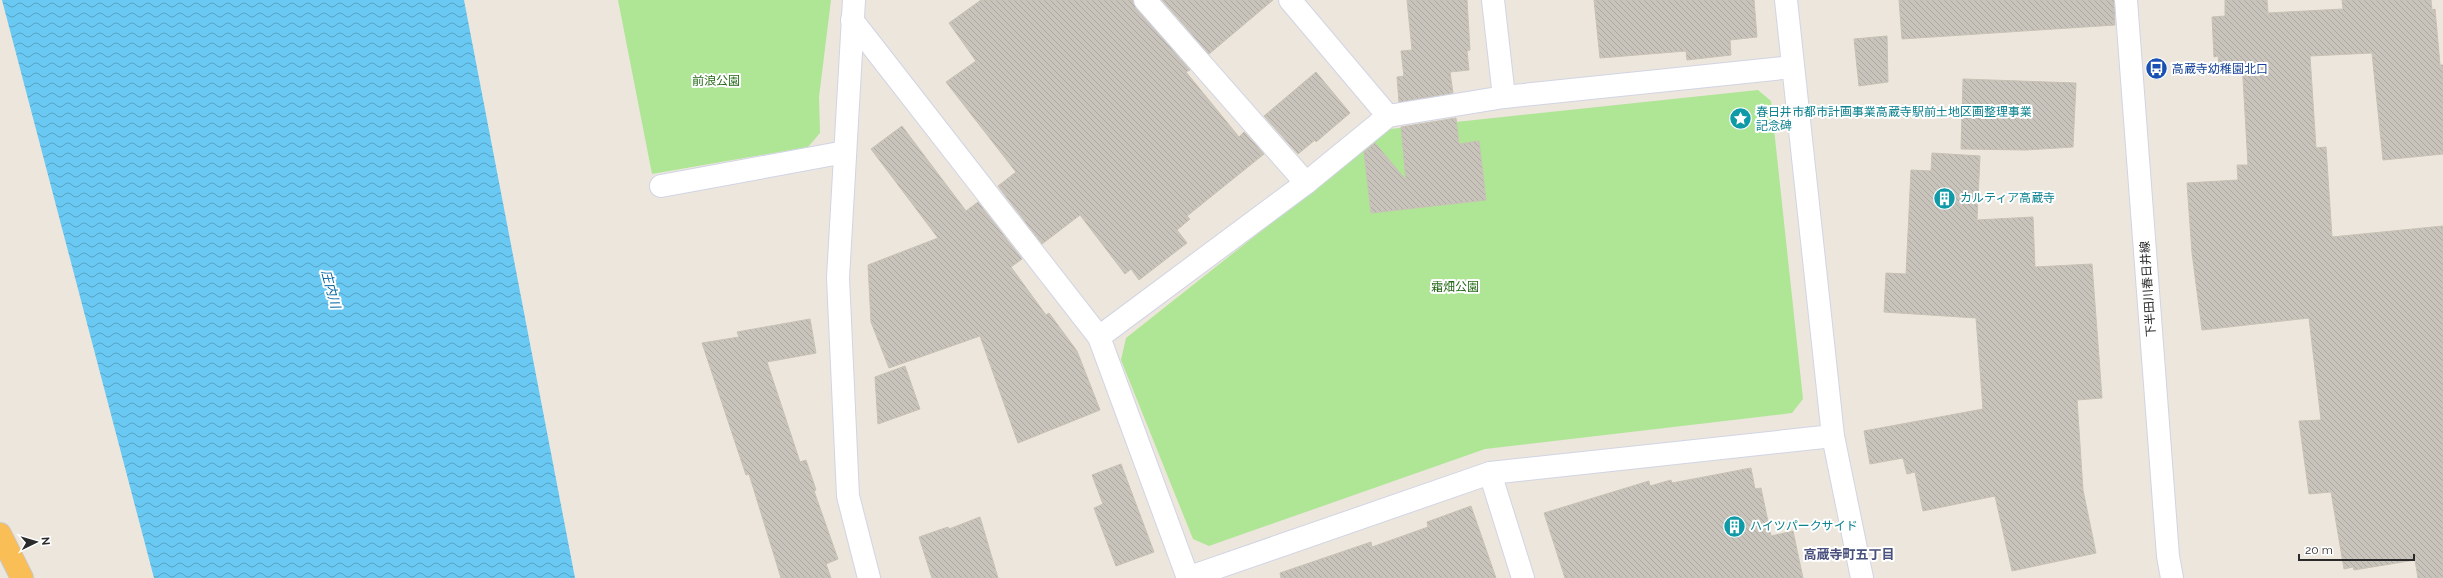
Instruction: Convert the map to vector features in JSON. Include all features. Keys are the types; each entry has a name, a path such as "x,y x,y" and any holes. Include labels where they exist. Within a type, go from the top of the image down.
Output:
{"highway":[{"path":"0,534 22,578"}],"street":[{"path":"1145,0 1306,183"},
{"path":"1290,0 1388,116"},
{"path":"1493,0 1504,97"},
{"path":"1786,0 1833,436 1862,578"},
{"name":"下半田川春日井線","path":"2126,0 2168,556 2172,578"},
{"path":"853,10 1099,337 1188,578 1490,473 1833,436"},
{"path":"853,10 838,278 848,496 868,578"},
{"path":"1099,337 1306,183 1388,116 1504,97 1793,67"},
{"path":"661,186 845,152"},
{"path":"1490,473 1523,578"}],"green space":[{"name":"前浪公園","path":"618,0 831,0 819,97 820,133 808,147 652,174"},
{"name":"霜畑公園","path":"1758,90 1771,101 1803,399 1792,413 1485,449 1209,546 1193,539 1121,360 1126,338 1390,129"}],"water":[{"name":"庄内川","path":"2,0 464,0 575,578 154,578"}],"building":[{"path":"981,0 1133,0 1136,8 1190,70 1186,72 1239,137 1244,132 1264,154 1187,216 1190,219 1177,230 1187,243 1139,280 1131,269 1125,274 1080,215 1042,244 998,186 1016,172 946,82 976,61 949,23"},
{"path":"1162,0 1273,0 1209,54"},
{"path":"1407,0 1467,0 1470,50 1467,51 1469,70 1450,72 1453,93 1399,102 1397,77 1404,76 1401,51 1412,50"},
{"path":"1594,0 1754,0 1757,37 1730,40 1731,55 1687,60 1686,51 1600,58"},
{"path":"1899,0 2114,0 2115,25 1902,39"},
{"path":"2225,0 2267,0 2268,13 2343,9 2342,0 2431,0 2432,10 2435,9 2440,65 2443,65 2443,154 2383,160 2372,53 2310,56 2316,148 2326,147 2332,237 2443,226 2443,578 2418,578 2415,560 2354,570 2353,567 2344,569 2331,492 2309,494 2299,421 2321,420 2309,318 2202,330 2192,253 2187,183 2238,180 2237,165 2248,165 2242,61 2219,63 2218,56 2214,57 2212,17 2225,16"},
{"path":"1887,36 1888,82 1859,86 1854,39"},
{"path":"1316,72 1350,113 1316,142 1315,140 1298,154 1264,116"},
{"path":"1963,79 2076,83 2073,147 2026,150 1961,149"},
{"path":"1456,118 1459,144 1479,141 1486,200 1371,213 1364,152 1375,143 1406,180 1401,127"},
{"path":"902,126 966,211 978,202 1022,259 1011,267 1046,315 1049,313 1077,351 1100,410 1018,443 980,336 889,368 871,322 868,265 938,238 871,149"},
{"path":"1932,153 1980,156 1977,220 2033,217 2035,267 2092,264 2102,398 2077,400 2083,490 2096,553 2012,571 1995,496 1923,511 1915,472 1907,474 1903,458 1870,464 1864,431 1983,409 1976,318 1884,312 1886,273 1906,274 1911,170 1931,171"},
{"path":"810,319 816,353 767,362 800,462 806,460 816,490 814,491 838,559 826,564 831,578 781,578 749,474 746,475 702,343 739,337 737,332"},
{"path":"905,366 920,409 878,424 875,377"},
{"path":"1121,464 1154,552 1116,566 1094,508 1103,504 1092,475"},
{"path":"1751,468 1755,489 1761,488 1771,536 1793,531 1803,578 1565,578 1544,513 1649,481 1650,486 1671,480 1672,483"},
{"path":"1471,506 1496,578 1281,578 1280,573 1371,542 1372,547 1428,527 1427,522"},
{"path":"980,517 998,578 932,578 919,537 948,527 949,529"}],"place":[{"name":"高蔵寺幼稚園北口","path":"2157,69"},
{"name":"春日井市都市計画事業高蔵寺駅前土地区画整理事業 記念碑","path":"1740,119"},
{"name":"カルティア高蔵寺","path":"1944,198"},
{"name":"ハイツパークサイド","path":"1735,526"}],"district":[{"name":"高蔵寺町五丁目","path":"1849,554"}]}
